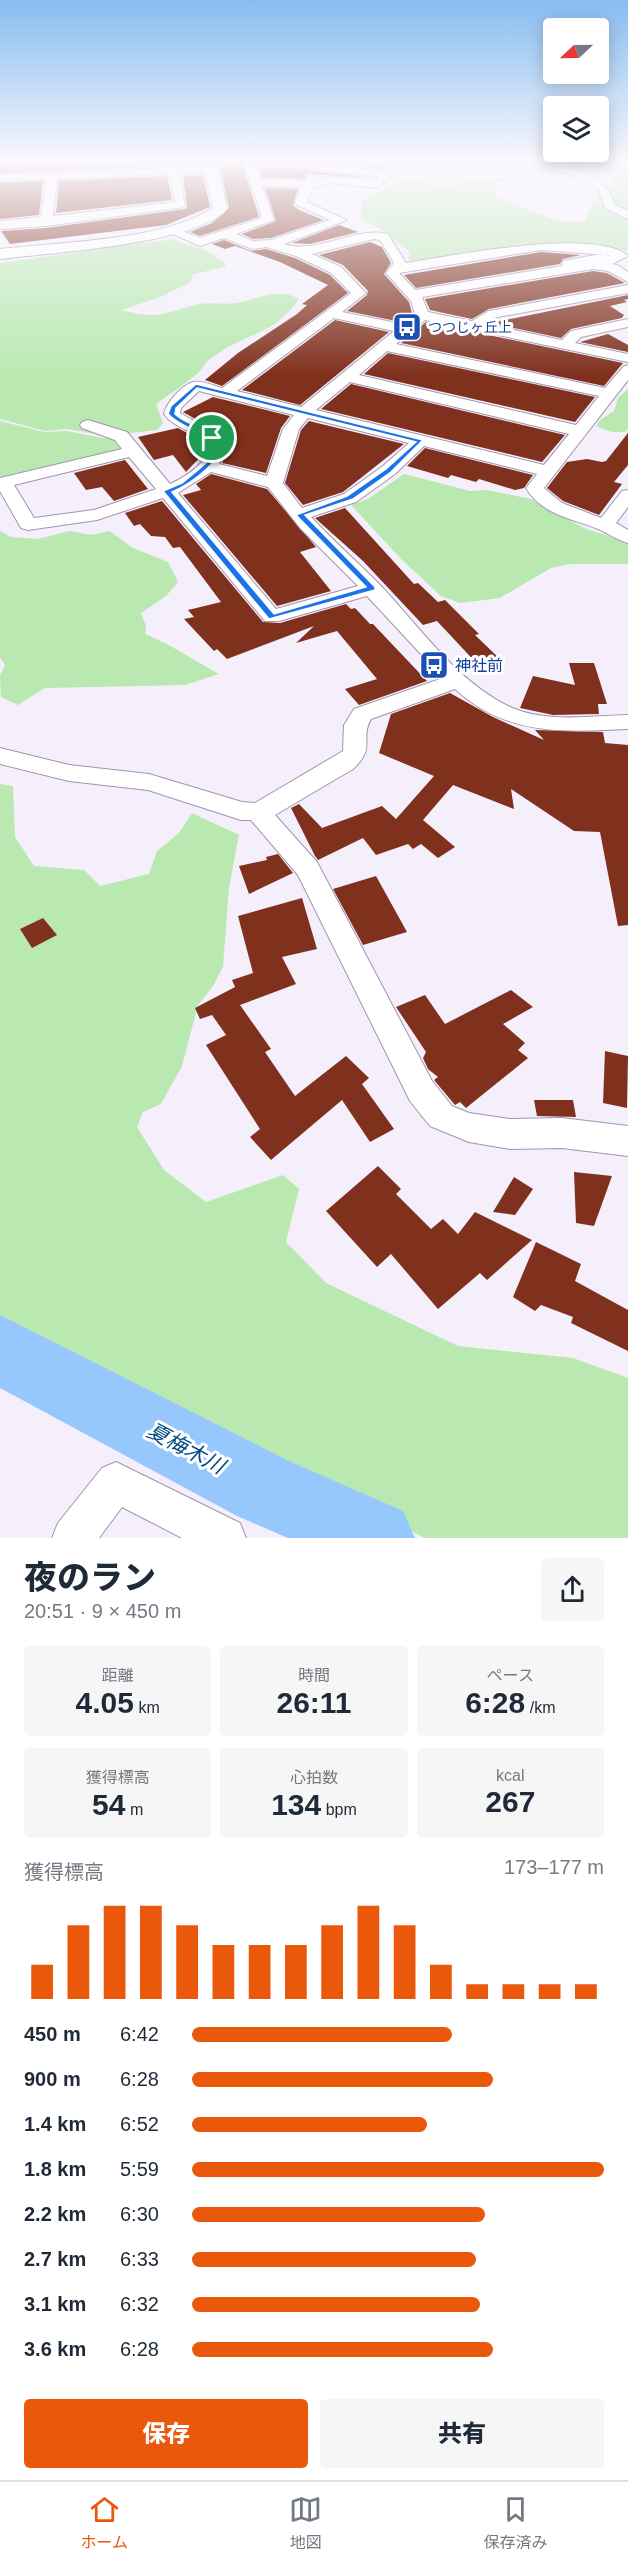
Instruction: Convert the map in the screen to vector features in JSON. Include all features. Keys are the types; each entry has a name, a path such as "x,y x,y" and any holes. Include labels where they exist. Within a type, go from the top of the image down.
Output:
{"street":[{"path":"0,254 166,232"},
{"path":"174,232 200,242 232,232"},
{"path":"225,234 252,245 273,244 308,232"},
{"path":"300,253 374,235 385,238 400,263 392,273 419,303 422,315"},
{"path":"225,393 359,293 336,270 300,253 273,244"},
{"path":"397,268 524,247 561,246 599,255 567,264 572,268"},
{"path":"412,295 572,268 603,266 628,278"},
{"path":"474,326 489,315 628,289"},
{"path":"333,314 404,328"},
{"path":"274,483 291,429 304,412 422,315 628,358"},
{"path":"566,344 576,334 628,323"},
{"path":"385,346 610,394"},
{"path":"628,370 546,471 535,488 541,497 578,517 605,525 628,537"},
{"path":"349,377 579,431"},
{"path":"133,451 4,482 28,524 97,515 184,484 207,466 218,452 218,445 206,432 181,424 171,410 196,386 546,471"},
{"path":"88,425 121,436 272,617 372,588"},
{"path":"300,515 350,498 389,470 420,441"},
{"path":"207,466 274,483 300,515 459,680 489,705 515,716 544,722 628,723"},
{"path":"605,525 628,495"},
{"path":"0,756 69,773 149,782 241,811 258,812 282,801 345,763 355,754 356,725 362,714 459,680"},
{"path":"258,812 308,869 421,1091 441,1116 469,1127 510,1134 562,1133 628,1141"},
{"path":"72,1538 116,1482 225,1538"}],"green space":[{"path":"384,232 628,232 628,251 584,245 521,244 414,263 408,260 410,252"},
{"path":"173,239 205,250 224,262 226,266 192,275 191,282 160,297 122,310 153,315 199,304 236,303 275,294 291,295 299,299 279,321 221,351 190,380 156,404 163,423 157,430 106,436 68,429 45,431 0,419 0,263"},
{"path":"628,389 628,429 625,432 612,432 596,426 600,420 614,411 618,398"},
{"path":"0,421 44,432 67,431 103,438 115,436 124,451 0,479"},
{"path":"404,474 470,491 487,490 531,499 586,529 628,542 628,564 571,564 551,568 500,598 460,603 441,596 402,560 351,505 368,499"},
{"path":"0,531 11,537 38,539 70,531 91,535 110,531 131,547 168,562 178,582 166,596 141,613 146,626 145,634 219,674 185,685 45,688 18,705 1,697 0,676 5,665 0,657"},
{"path":"0,784 13,786 15,837 34,866 84,870 100,886 149,874 157,851 179,833 192,813 239,835 229,888 223,967 213,986 198,1005 182,1066 161,1104 143,1112 137,1127 164,1170 206,1202 283,1175 299,1189 286,1242 326,1283 458,1346 573,1358 628,1378 628,1538 425,1538 110,1387 0,1328"}],"building":[{"path":"2,232 110,232 10,244"},
{"path":"191,232 213,232 200,236"},
{"path":"248,232 289,232 271,238 253,239 242,234"},
{"path":"321,232 358,232 310,244 292,243"},
{"path":"224,240 251,251 266,249 295,258 330,275 348,293 222,386 205,380 238,353 297,314 307,305 302,304 328,285 280,262 235,246 225,249 212,244"},
{"path":"370,242 382,247 391,263 384,274 409,302 412,313 401,322 347,311 367,295 368,291 343,265 319,255"},
{"path":"541,252 581,255 563,259 560,264 416,288 404,275"},
{"path":"593,271 607,273 625,283 489,309 472,319 430,310 425,299"},
{"path":"628,295 628,299 624,300 627,302 610,306 624,315 622,318 571,329 561,338 491,323"},
{"path":"335,320 389,332 300,405 242,390"},
{"path":"426,322 623,363 604,386 401,343"},
{"path":"608,334 628,345 628,352 580,342"},
{"path":"388,353 595,397 575,422 364,374"},
{"path":"351,384 565,435 542,462 321,409"},
{"path":"213,397 290,416 281,428 266,473 222,463 229,448 218,432 183,412"},
{"path":"309,421 404,444 343,492 303,505 285,483 301,430"},
{"path":"178,428 200,440 208,449 186,472 173,455 154,460 138,437"},
{"path":"628,433 628,465 614,482 622,484 599,515 563,501 547,488 567,462 587,459 606,461"},
{"path":"425,448 533,475 524,488 515,490 479,479 476,482 451,475 448,478 407,466"},
{"path":"125,460 148,489 114,501 102,487 86,490 74,473"},
{"path":"211,474 267,489 316,547 300,552 331,591 277,606 183,495 201,490 196,484"},
{"path":"162,501 263,622 280,623 346,604 351,609 355,608 370,624 373,624 427,681 359,705 345,689 377,679 337,631 296,643 314,626 227,659 217,649 214,651 184,619 194,617 188,610 221,602 180,547 173,548 165,537 151,536 140,524 134,526 125,513"},
{"path":"345,508 414,584 418,583 438,602 445,600 479,634 475,635 501,660 480,667 437,621 423,625 363,561 315,518"},
{"path":"569,663 594,663 607,704 598,704 599,714 553,715 520,708 533,676 575,685"},
{"path":"450,693 493,717 544,740 535,730 603,732 605,743 628,745 628,925 618,926 600,832 574,831 511,789 514,809 453,785 423,820 455,847 438,858 421,844 413,849 408,844 376,855 363,838 318,860 291,808 299,804 322,828 382,806 396,819 434,776 379,753 391,714"},
{"path":"278,854 293,873 249,894 239,866 267,860 266,857"},
{"path":"376,876 407,932 363,945 333,889"},
{"path":"302,898 317,949 282,957 296,984 240,1005 271,1049 265,1052 295,1096 346,1056 369,1078 362,1084 394,1129 370,1142 342,1100 271,1160 250,1137 260,1129 206,1045 226,1035 212,1015 200,1019 195,1008 235,987 232,980 253,973 238,916"},
{"path":"43,918 57,935 32,948 20,929"},
{"path":"511,990 533,1007 503,1024 525,1043 518,1050 528,1058 466,1108 460,1102 455,1105 434,1080 438,1077 428,1069 423,1058 426,1052 396,1007 425,995 445,1024"},
{"path":"605,1051 628,1056 627,1108 603,1103"},
{"path":"534,1100 573,1100 576,1117 537,1116"},
{"path":"378,1166 401,1189 396,1194 431,1229 443,1219 458,1234 475,1212 532,1240 487,1280 480,1273 438,1309 391,1254 377,1267 326,1211"},
{"path":"574,1172 612,1176 594,1226 576,1223"},
{"path":"514,1177 533,1189 515,1215 493,1212"},
{"path":"536,1242 581,1264 575,1281 628,1310 628,1351 571,1323 573,1317 541,1305 535,1311 513,1297"}],"waterway":[{"name":"夏梅木川","path":"0,1350 264,1489 376,1538"}],"place":[{"name":"つつじヶ丘上","path":"407,327"},
{"name":"神社前","path":"434,665"}],"route":[{"path":"196,386 420,441 389,470 350,498 300,515 372,588 272,617 167,491 184,484 207,466 219,449 212,438 206,432 181,424 172,414 173,407 196,386"}]}
